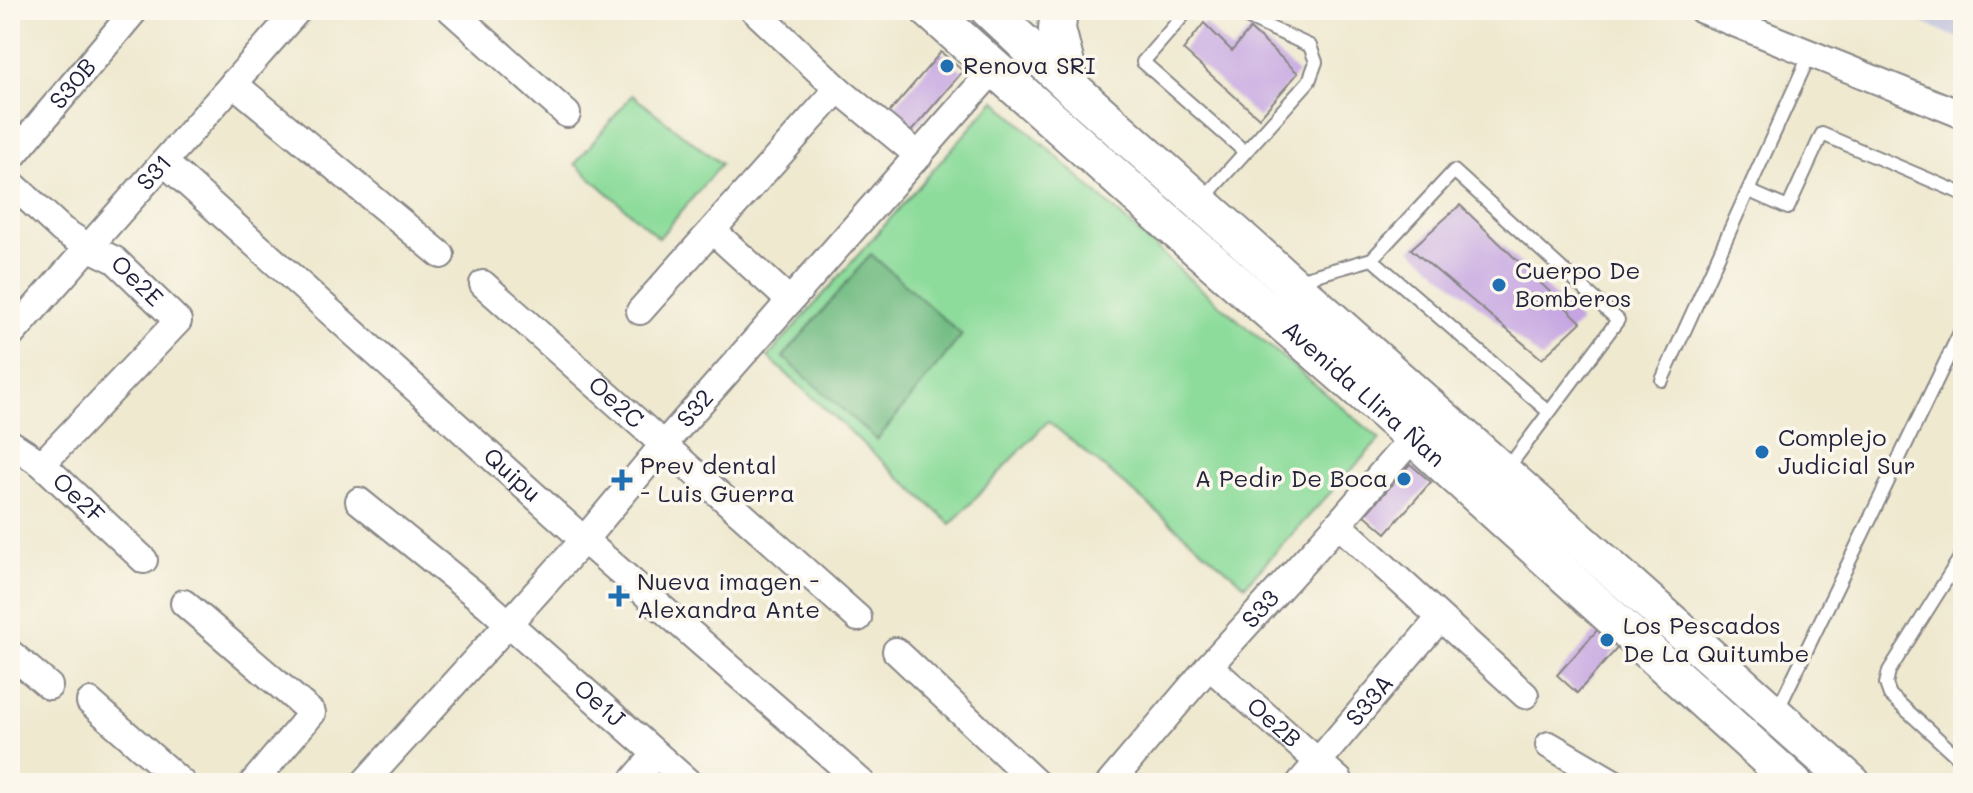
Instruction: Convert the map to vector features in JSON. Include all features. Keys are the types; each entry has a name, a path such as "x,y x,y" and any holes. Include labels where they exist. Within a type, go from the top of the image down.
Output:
{"street":[{"name":"S30B","path":"10,159 135,10"},
{"name":"S31","path":"10,336 298,10"},
{"path":"451,10 567,114"},
{"path":"754,10 838,89 919,156"},
{"name":"Avenida Llira Ñan","path":"929,10 1413,437 1492,485 1776,714 1852,783"},
{"name":"Avenida Llira Ñan","path":"989,10 1072,88 1291,282 1794,783"},
{"path":"1059,10 1057,29 1072,88"},
{"path":"1702,10 1963,115"},
{"name":"S32","path":"364,783 584,540 789,300 994,69"},
{"path":"233,83 441,255"},
{"path":"640,311 838,89"},
{"name":"Quipu","path":"164,162 584,540 862,783"},
{"name":"Oe2E","path":"10,182 62,230 115,260 178,321 42,464"},
{"path":"713,231 789,300"},
{"name":"Oe2C","path":"483,284 858,618"},
{"name":"S33","path":"1110,783 1209,666 1413,437"},
{"name":"Oe2F","path":"10,443 42,464 144,560"},
{"name":"Oe1J","path":"359,501 508,624 689,783"},
{"path":"1338,524 1525,695"},
{"path":"184,603 312,713 253,783"},
{"name":"S33A","path":"1300,783 1440,618"},
{"path":"896,651 1036,783"},
{"path":"10,653 49,686"},
{"name":"Oe2B","path":"1209,666 1339,780"},
{"path":"90,702 182,783"},
{"path":"1549,745 1614,783"},
{"path":"631,783 656,754"}],"lane":[{"path":"1188,10 1143,62 1245,152"},
{"path":"1200,201 1309,81 1316,62 1310,46 1231,10"},
{"path":"1662,380 1810,54"},
{"path":"1749,191 1788,208 1822,134 1963,194"},
{"path":"1291,282 1372,259 1454,171 1618,320 1492,485"},
{"path":"1372,259 1549,412"},
{"path":"1776,714 1963,326"},
{"path":"1963,553 1889,671 1886,684 1890,695 1963,762"}],"shaded area":[{"path":"1892,10 1963,10 1963,40"}],"green space":[{"path":"632,95 721,164 659,238 575,164"},
{"path":"995,100 1194,283 1380,439 1245,585 1048,421 951,524 768,357"},
{"path":"871,254 962,335 877,440 783,357"}],"building":[{"path":"1204,23 1232,51 1250,29 1298,73 1259,118 1183,50"},
{"path":"941,52 963,71 909,134 887,115"},
{"name":"Cuerpo De Bomberos","path":"1460,205 1581,322 1542,359 1411,249"},
{"path":"1410,464 1431,482 1386,533 1365,515"},
{"path":"1600,627 1620,645 1577,693 1557,675"}],"place":[{"name":"Renova SRI","path":"947,66"},
{"name":"Cuerpo De Bomberos","path":"1499,285"},
{"name":"Complejo Judicial Sur","path":"1762,452"},
{"name":"A Pedir De Boca","path":"1404,479"},
{"name":"Prev dental - Luis Guerra","path":"622,480"},
{"name":"Nueva imagen - Alexandra Ante","path":"619,596"},
{"name":"Los Pescados De La Quitumbe","path":"1607,640"}]}
